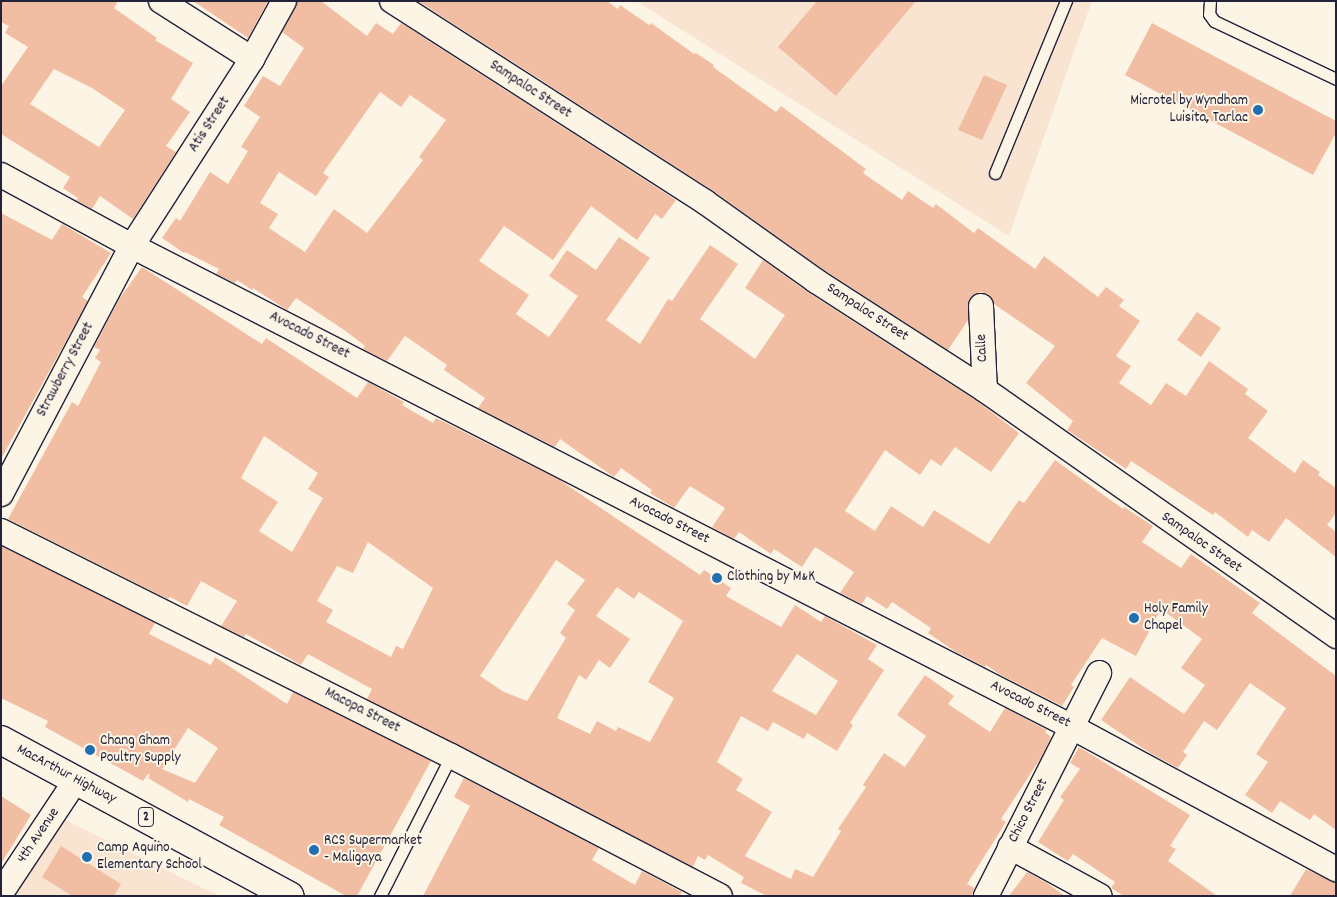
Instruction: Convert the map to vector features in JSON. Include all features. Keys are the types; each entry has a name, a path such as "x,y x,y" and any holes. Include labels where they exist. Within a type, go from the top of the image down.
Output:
{"highway":[{"name":"MacArthur Highway","path":"1,740 280,894"}],"street":[{"path":"161,1 252,59"},
{"name":"Atis Street","path":"132,246 252,59 284,1"},
{"name":"Sampaloc Street","path":"392,1 696,197 816,280 985,390 1218,556 1336,636"},
{"name":"Avocado Street","path":"1,175 132,246 1072,727 1336,869"},
{"name":"Strawberry Street","path":"1,494 132,246"},
{"name":"Calle","path":"981,306 985,390"},
{"name":"Macopa Street","path":"1,531 451,756 720,896"},
{"name":"Chico Street","path":"986,896 1100,673"},
{"name":"4th Avenue","path":"1,893 76,780"},
{"path":"1010,847 1100,896"}],"lane":[{"path":"994,173 1066,1"},
{"path":"1210,1 1209,14 1214,21 1336,79"},
{"path":"380,896 451,756"}],"shaded area":[{"path":"636,1 1092,1 1009,236"},
{"name":"Camp Aquino Elementary School","path":"61,818 219,896 7,896"}],"building":[{"path":"1,1 118,1 114,8 157,38 155,40 193,63 171,99 190,112 166,146 176,152 133,219 100,196 92,209 76,200 78,198 63,188 70,177 1,134 1,86 28,47 5,33 9,26 1,22","holes":["54,69 92,88 125,110 99,147 30,104"]},
{"path":"193,1 268,1 248,38"},
{"path":"298,1 321,1 367,36 376,23 393,34 401,23 676,200 662,219 655,214 637,240 591,206 553,260 504,226 479,261 529,295 516,314 549,337 578,296 549,276 567,250 596,270 619,237 650,258 606,320 640,344 668,299 672,301 710,245 738,264 700,319 755,359 785,315 745,288 763,260 809,293 977,401 1019,433 991,472 955,447 941,466 931,459 920,475 885,450 845,511 875,531 891,506 923,527 934,510 989,544 1019,500 1024,503 1055,460 1123,509 1124,507 1153,526 1142,542 1181,568 1191,554 1260,603 1252,613 1336,676 1336,830 1314,814 1310,820 1280,801 1272,813 1245,795 1268,762 1256,754 1286,708 1250,683 1217,730 1204,721 1183,752 1187,755 1178,768 1150,753 1101,720 1130,677 1184,714 1205,685 1181,668 1202,639 1161,609 1136,656 1102,638 1071,685 1074,687 1062,706 999,674 986,665 985,667 956,652 928,633 931,628 892,602 887,609 867,596 862,604 840,593 854,572 815,547 802,567 774,549 771,554 739,532 734,539 712,527 725,508 690,486 674,508 650,493 652,490 621,468 614,477 560,439 555,447 478,408 485,398 444,370 447,365 405,336 387,361 363,349 365,346 347,332 296,298 287,310 253,288 252,290 237,280 235,283 216,274 219,269 184,253 162,238 176,218 180,221 210,172 228,184 248,151 241,147 260,117 244,106 263,76 280,86 304,48 282,32","holes":["380,92 401,107 410,95 446,120 419,157 423,160 367,233 334,209 305,252 269,228 278,214 260,203 279,172 316,196 329,177 323,173"]},
{"path":"418,1 607,1 618,9 620,5 649,25 651,23 694,54 696,53 714,65 713,67 776,112 781,106 866,169 863,173 902,200 908,191 933,208 936,204 974,233 978,228 1035,269 1044,256 1098,297 1106,287 1124,300 1119,306 1140,321 1116,356 1131,366 1119,383 1151,405 1166,383 1186,396 1209,361 1248,389 1245,394 1268,411 1248,438 1295,473 1303,460 1320,472 1318,475 1336,488 1336,513 1327,525 1336,532 1336,557 1286,518 1269,542 1252,530 1248,537 1215,512 1213,515 1131,461 1126,469 1067,430 1073,421 1026,383 1055,346 994,304 988,294 980,292 969,299 968,320 948,350 824,270 712,190"},
{"path":"817,1 916,1 836,96 778,47"},
{"path":"1152,23 1336,121 1336,133 1313,175 1125,75"},
{"path":"984,75 1007,85 982,140 958,130"},
{"path":"1,213 52,240 62,224 111,253 82,297 88,301 1,459"},
{"path":"142,267 262,344 266,338 357,398 368,382 404,402 402,405 433,423 436,418 558,479 700,575 704,570 731,588 726,596 781,627 795,605 821,622 825,616 877,645 868,659 884,670 850,723 853,725 837,751 807,733 804,739 773,722 768,731 741,716 717,762 743,779 736,790 772,812 745,856 791,879 795,869 813,877 841,831 838,829 866,787 863,785 884,753 905,767 926,736 897,715 925,675 954,696 948,704 990,732 1005,708 1047,730 1045,732 1051,737 1042,756 1001,819 1006,822 967,884 974,888 972,896 767,896 741,883 744,877 708,855 705,860 698,856 693,867 367,699 372,689 308,654 301,665 246,634 244,637 221,626 237,601 201,581 187,606 170,597 168,599 8,519 72,402 78,406 101,362 95,358 100,350 94,347 120,298","holes":["264,436 318,473 308,489 323,498 292,552 259,531 278,502 241,478","368,542 433,588 403,649 396,646 391,657 326,622 333,610 317,601 337,566 353,573","556,560 585,580 567,604 575,610 560,633 566,638 527,701 504,692 480,676","617,587 634,599 639,592 683,621 648,682 674,698 650,742 618,727 616,731 597,721 590,734 557,718 579,675 586,680 599,660 610,668 630,639 596,616","797,654 838,681 816,715 772,691"]},
{"path":"1197,312 1221,328 1201,357 1177,340"},
{"path":"1,546 155,623 149,634 211,665 215,657 287,704 293,692 431,761 357,896 346,896 219,825 224,817 189,799 188,802 148,778 150,775 148,774 143,781 45,727 48,721 1,698","holes":["188,728 218,748 195,783 162,769"]},
{"path":"1079,747 1190,815 1170,846 1176,849 1168,861 1217,896 1124,896 1111,888 1115,882 1073,854 1068,861 1038,842 1064,800 1060,797 1080,769 1070,763"},
{"path":"464,778 599,848 592,860 635,885 642,871 682,892 680,896 423,896 470,806 454,797"},
{"path":"1,796 31,815 1,864"},
{"path":"61,846 121,884 114,896 72,896 42,877"},
{"path":"1306,869 1336,883 1336,896 1290,896"},
{"path":"1027,872 1047,883 1065,896 1009,896"}],"place":[{"name":"Microtel by Wyndham Luisita, Tarlac","path":"1258,110"},
{"name":"Clothing by M&K","path":"717,578"},
{"name":"Holy Family Chapel","path":"1134,618"},
{"name":"Chang Gham Poultry Supply","path":"90,750"},
{"name":"RCS Supermarket - Maligaya","path":"314,850"},
{"name":"Camp Aquino Elementary School","path":"87,857"}]}
